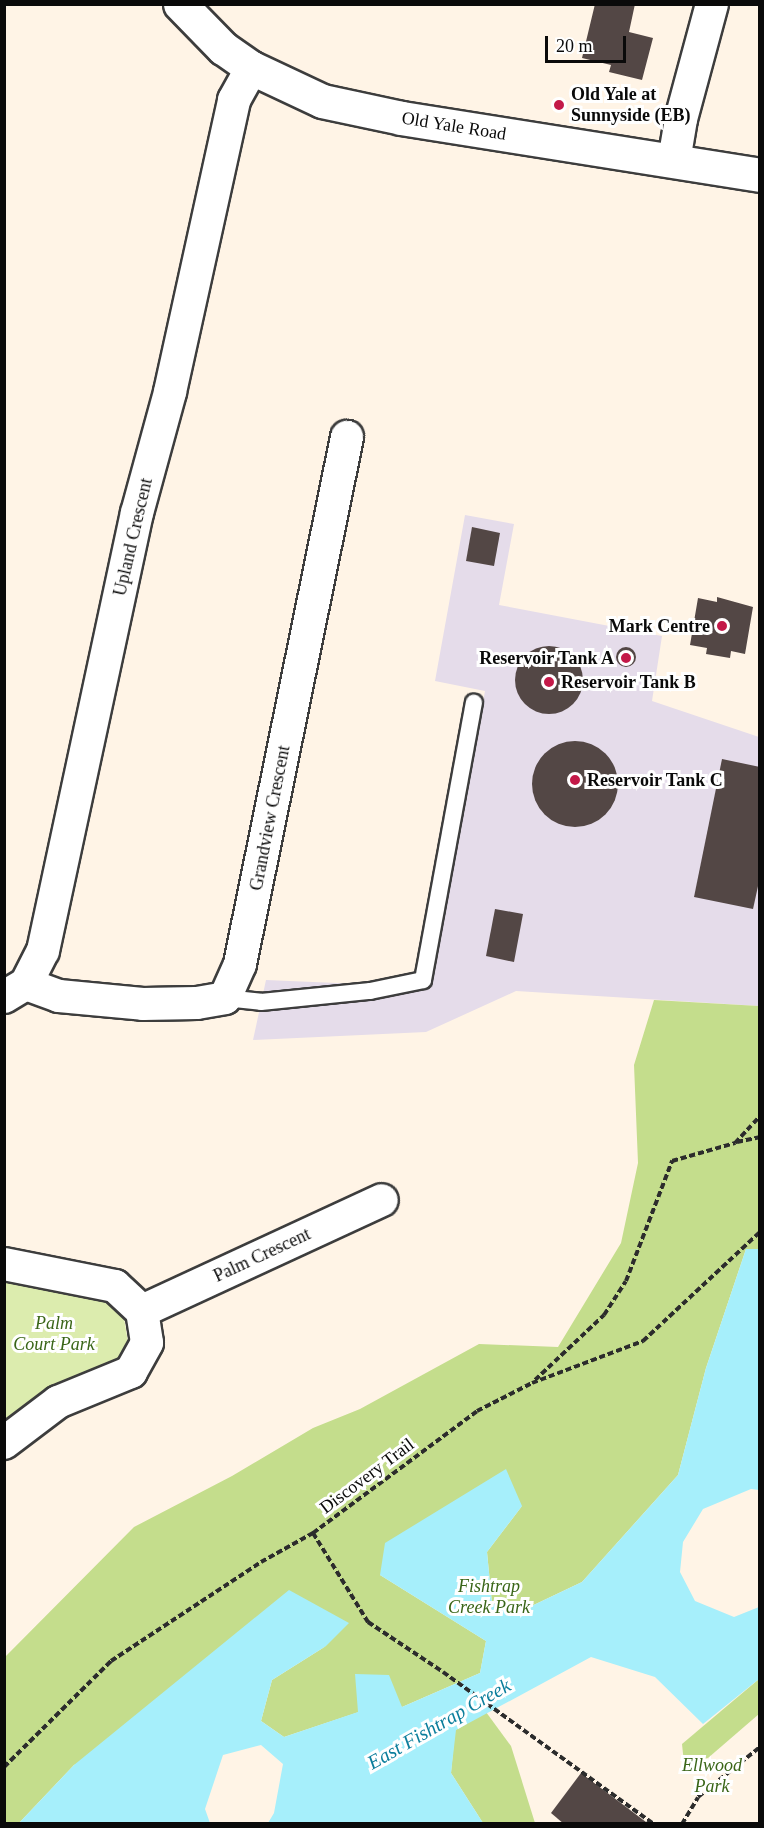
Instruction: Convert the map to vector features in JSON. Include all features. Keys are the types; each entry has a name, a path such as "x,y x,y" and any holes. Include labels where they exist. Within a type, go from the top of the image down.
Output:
{"street":[{"name":"Old Yale Road","path":"180,4 224,48 252,68 282,85 361,111 759,175"},
{"path":"674,161 712,4"},
{"name":"Upland Crescent","path":"15,990 42,951 137,513 170,392 234,100 252,68"},
{"name":"Grandview Crescent","path":"225,998 240,964 347,437"},
{"path":"15,990 142,1004 197,1003 225,998"},
{"name":"Palm Crescent","path":"142,1311 382,1200"},
{"path":"4,1264 115,1286 142,1311 147,1343 131,1372 58,1402 4,1443"}],"lane":[{"path":"225,998 261,1002 370,991 423,980 474,703"}],"path":[{"path":"735,1143 759,1116"},
{"path":"532,1383 597,1322 626,1281 672,1161 759,1137"},
{"name":"Discovery Trail","path":"4,1767 111,1661 261,1562 313,1533 477,1411 532,1383 643,1341 759,1232"},
{"path":"313,1533 368,1623 443,1672 654,1824"},
{"path":"682,1824 698,1797 759,1747"}],"shaded area":[{"path":"465,515 514,524 499,605 662,636 652,701 759,737 759,1006 516,991 426,1032 253,1040 266,980 431,987 485,691 435,681"}],"green space":[{"name":"Fishtrap Creek Park","path":"654,1000 759,1006 759,1249 746,1249 706,1368 678,1475 582,1582 521,1611 492,1603 487,1552 522,1506 380,1575 486,1641 480,1673 402,1707 356,1674 359,1712 284,1737 261,1721 272,1680 326,1646 74,1765 19,1823 5,1824 4,1658 134,1527 232,1476 313,1428 360,1409 479,1344 558,1347 621,1243 638,1163 634,1065"},
{"name":"Palm Court Park","path":"5,1274 104,1297 124,1318 128,1342 120,1361 5,1425"},
{"path":"759,1679 759,1714 708,1758 684,1763 682,1744"},
{"path":"486,1712 511,1746 535,1823 483,1823 451,1773 455,1730"}],"water":[{"name":"East Fishtrap Creek","path":"746,1249 759,1249 759,1490 751,1489 703,1509 683,1542 680,1572 695,1601 734,1617 759,1607 759,1679 703,1724 655,1677 591,1657 456,1730 451,1773 483,1823 268,1823 274,1813 283,1764 261,1745 223,1755 205,1809 210,1823 19,1823 74,1765 289,1590 349,1623 326,1646 272,1680 261,1721 284,1737 358,1712 355,1674 389,1675 402,1707 480,1673 486,1641 380,1575 385,1543 506,1469 522,1506 487,1552 492,1603 521,1611 582,1582 678,1475 706,1368"}],"building":[{"path":"595,4 635,4 629,32 653,38 642,80 609,72 611,65 582,58"},
{"path":"472,527 500,533 494,566 466,561"},
{"name":"Mark Centre","path":"717,597 753,607 745,654 731,651 730,658 706,654 707,648 690,645 698,598 717,602"},
{"name":"Reservoir Tank B","path":"549,646 562,649 573,656 580,667 583,680 580,693 573,704 562,711 549,714 536,711 525,704 518,693 515,680 518,667 525,656 536,649"},
{"name":"Reservoir Tank A","path":"626,647 633,650 636,657 633,664 626,667 619,664 616,657 619,650"},
{"name":"Reservoir Tank C","path":"575,741 591,745 605,754 614,768 618,784 614,800 605,814 591,823 575,827 559,823 545,814 536,800 532,784 536,768 545,754 559,745"},
{"path":"722,759 760,767 760,877 753,909 694,897"},
{"path":"495,909 523,914 514,962 486,956"},
{"path":"581,1773 646,1822 645,1824 564,1824 551,1813"}],"place":[{"name":"Old Yale at Sunnyside (EB)","path":"559,105"},
{"name":"Mark Centre","path":"722,626"},
{"name":"Reservoir Tank A","path":"626,658"},
{"name":"Reservoir Tank B","path":"549,682"},
{"name":"Reservoir Tank C","path":"575,780"}],"park label":[{"name":"Ellwood Park","path":"712,1776"}]}
